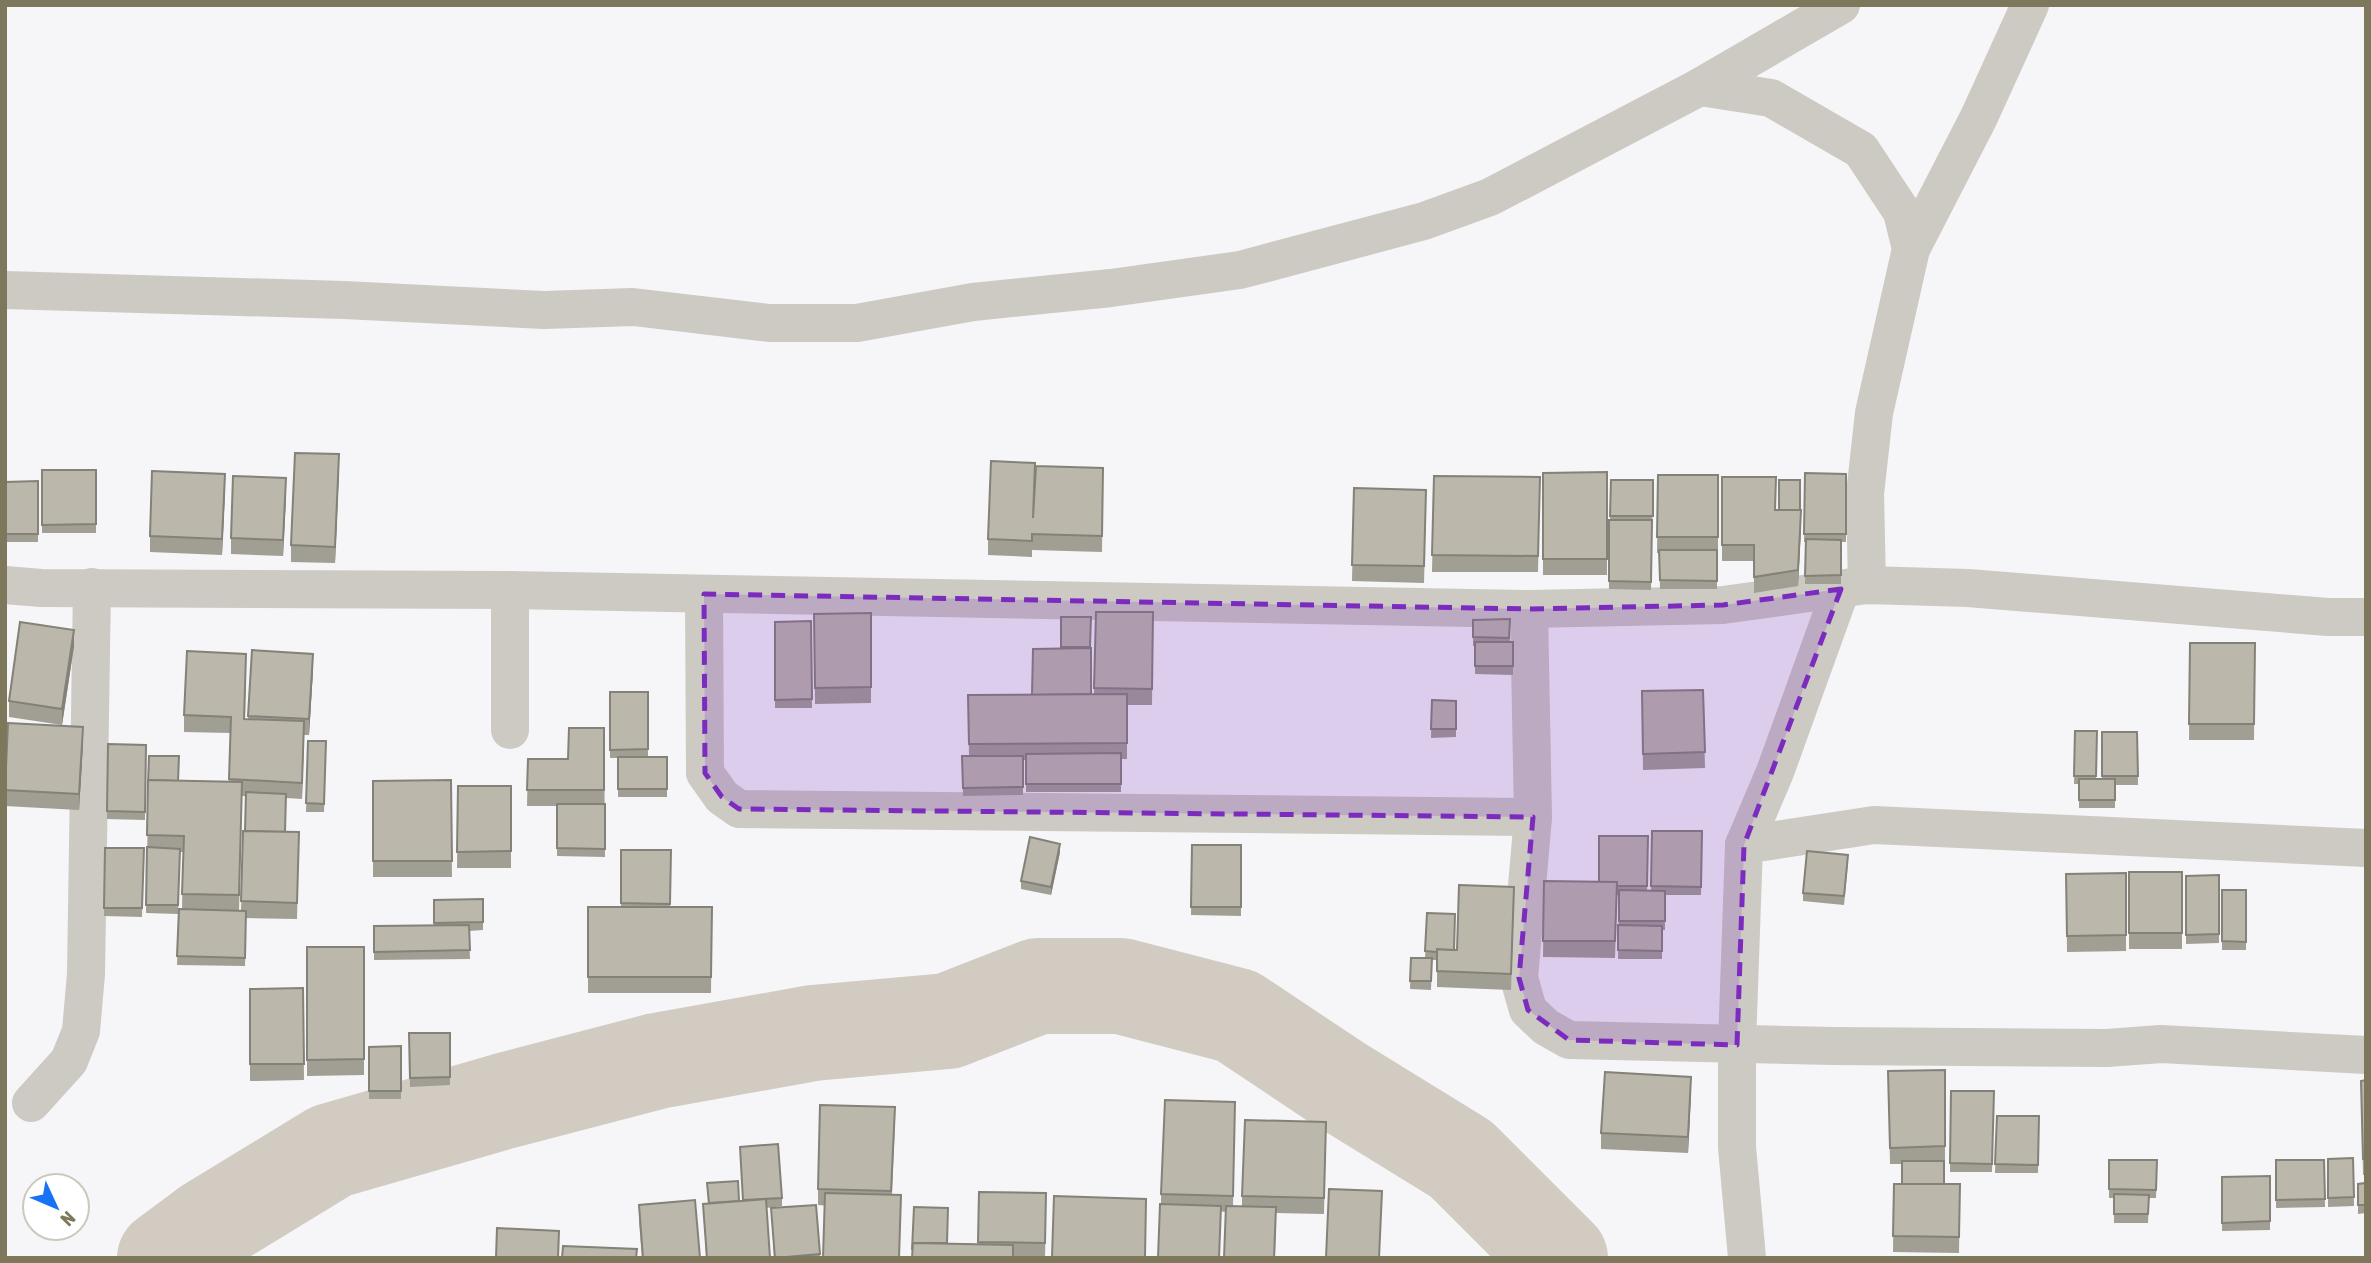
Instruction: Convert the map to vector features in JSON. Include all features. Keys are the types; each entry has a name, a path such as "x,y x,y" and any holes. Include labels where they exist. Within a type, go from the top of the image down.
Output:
{"street":[{"path":"5,290 344,300 544,310 633,307 769,323 857,323 973,302 1111,288 1240,270 1424,220 1490,197 1700,87 1842,5"},
{"path":"1747,1258 1737,1147 1737,1045 1744,845 1854,587 1874,413 1911,249 1979,117 2030,5"},
{"path":"1700,87 1771,98 1861,150 1902,212 1911,249"},
{"path":"5,585 510,590 1529,609 1723,605 1854,587 1968,588 2328,617 2366,617"},
{"path":"31,1103 69,1061 81,1031 86,974 92,587"},
{"path":"510,590 510,730"},
{"path":"704,594 705,773 722,797 739,809 1533,817"},
{"path":"1529,609 1533,817 1519,978 1528,1010 1546,1027 1569,1040 1737,1045 2106,1048 2161,1044 2366,1055"},
{"path":"1744,845 1874,825 2366,848"}],"highlighted area":[{"path":"1841,589 1744,845 1737,1045 1569,1040 1528,1010 1519,978 1533,817 739,809 722,797 705,773 704,594 1529,609 1723,605"}],"building":[{"path":"295,453 339,454 335,547 291,545"},
{"path":"991,461 1035,463 1033,518 1036,466 1103,468 1102,536 1032,534 1032,541 988,539"},
{"path":"42,470 96,470 96,524 42,525"},
{"path":"152,471 225,474 222,539 150,536"},
{"path":"1607,472 1607,559 1543,559 1543,473"},
{"path":"1805,473 1846,474 1846,534 1804,534"},
{"path":"1658,475 1718,475 1718,537 1657,537"},
{"path":"233,476 286,478 283,540 231,538"},
{"path":"1434,476 1540,477 1538,556 1432,555"},
{"path":"1722,477 1776,477 1775,510 1801,510 1798,570 1754,577 1754,545 1722,545"},
{"path":"1611,480 1653,480 1653,516 1610,516"},
{"path":"1779,480 1800,480 1800,510 1779,510"},
{"path":"38,481 38,534 5,534 5,482"},
{"path":"1354,488 1426,490 1424,566 1352,565"},
{"path":"1609,520 1652,520 1651,582 1609,581"},
{"path":"1806,539 1841,540 1841,575 1805,576"},
{"path":"1659,550 1717,550 1717,581 1660,580"},
{"path":"1096,612 1153,612 1152,689 1094,688"},
{"path":"871,613 871,687 815,688 814,614"},
{"path":"1061,617 1091,617 1090,647 1061,647"},
{"path":"1510,619 1509,638 1473,637 1473,620"},
{"path":"811,621 812,699 775,700 775,622"},
{"path":"20,622 74,630 62,709 9,701"},
{"path":"1475,642 1513,642 1513,666 1475,666"},
{"path":"2190,643 2255,643 2254,724 2189,724"},
{"path":"1091,648 1091,694 1032,695 1033,649"},
{"path":"252,650 313,654 309,719 248,716"},
{"path":"187,651 246,654 244,719 304,721 302,783 229,779 231,717 184,715"},
{"path":"1703,690 1705,752 1643,754 1642,691"},
{"path":"610,692 648,692 648,749 610,750"},
{"path":"1127,694 1127,743 969,744 968,695"},
{"path":"1432,700 1456,701 1456,729 1431,729"},
{"path":"8,723 83,727 79,794 5,790"},
{"path":"569,728 604,728 604,790 527,790 528,759 568,759"},
{"path":"2075,731 2097,731 2096,776 2074,776"},
{"path":"2102,732 2137,732 2138,776 2102,776"},
{"path":"308,741 326,741 324,804 306,803"},
{"path":"108,744 146,745 145,812 107,811"},
{"path":"1121,753 1121,784 1026,784 1026,754"},
{"path":"149,756 179,756 178,781 148,780"},
{"path":"962,756 1023,756 1023,787 963,788"},
{"path":"618,757 667,757 667,789 618,789"},
{"path":"2079,779 2115,779 2115,800 2079,800"},
{"path":"148,780 242,782 239,895 182,894 184,836 147,835"},
{"path":"451,780 452,861 373,861 373,781"},
{"path":"458,786 511,786 511,851 457,852"},
{"path":"246,792 286,794 285,832 245,831"},
{"path":"557,804 605,804 605,849 557,848"},
{"path":"243,831 299,832 297,903 241,901"},
{"path":"1652,831 1702,831 1701,887 1651,886"},
{"path":"1599,836 1648,836 1647,886 1616,886 1617,882 1599,882"},
{"path":"1030,837 1060,844 1051,887 1021,881"},
{"path":"1192,845 1241,845 1241,907 1191,907"},
{"path":"147,847 180,849 178,905 146,905"},
{"path":"105,848 144,848 142,908 104,908"},
{"path":"621,850 671,850 670,904 621,903"},
{"path":"1807,851 1848,855 1844,896 1803,893"},
{"path":"2129,872 2182,872 2182,933 2129,933"},
{"path":"2126,873 2126,935 2067,936 2066,874"},
{"path":"2219,875 2219,934 2186,935 2186,876"},
{"path":"1544,881 1617,882 1615,941 1543,941"},
{"path":"1459,885 1514,887 1511,974 1437,971 1437,949 1457,950"},
{"path":"1619,890 1665,891 1665,921 1619,921"},
{"path":"2222,890 2246,890 2246,942 2222,941"},
{"path":"483,899 483,922 434,923 434,900"},
{"path":"588,907 712,907 711,977 588,977"},
{"path":"179,909 246,911 245,958 177,956"},
{"path":"1427,913 1455,914 1454,950 1425,951"},
{"path":"469,925 470,950 374,952 374,926"},
{"path":"1618,925 1662,926 1662,951 1618,950"},
{"path":"307,947 364,947 364,1059 307,1060"},
{"path":"1411,958 1432,958 1431,981 1410,981"},
{"path":"303,988 304,1064 250,1064 250,989"},
{"path":"409,1033 450,1033 450,1077 410,1078"},
{"path":"401,1046 401,1091 369,1091 369,1047"},
{"path":"1945,1070 1945,1146 1890,1148 1888,1071"},
{"path":"1605,1072 1691,1077 1688,1137 1601,1133"},
{"path":"2366,1080 2366,1159 2363,1159 2361,1081"},
{"path":"1951,1091 1994,1091 1992,1164 1950,1163"},
{"path":"1165,1100 1235,1102 1233,1196 1161,1194"},
{"path":"820,1105 895,1107 891,1191 818,1189"},
{"path":"1997,1116 2039,1116 2038,1165 1995,1164"},
{"path":"1245,1120 1326,1122 1324,1198 1242,1196"},
{"path":"778,1144 782,1198 743,1200 740,1147"},
{"path":"2353,1158 2354,1197 2328,1198 2328,1159"},
{"path":"2109,1160 2157,1160 2156,1190 2109,1189"},
{"path":"2276,1160 2324,1160 2325,1199 2276,1200"},
{"path":"1902,1161 1944,1161 1944,1184 1902,1184"},
{"path":"2270,1176 2270,1221 2222,1223 2222,1177"},
{"path":"738,1181 739,1201 709,1203 707,1183"},
{"path":"2366,1183 2366,1205 2358,1205 2358,1184"},
{"path":"1894,1184 1960,1184 1959,1237 1893,1236"},
{"path":"1329,1189 1382,1191 1379,1258 1326,1258"},
{"path":"979,1192 1046,1193 1045,1243 978,1242"},
{"path":"825,1193 901,1195 899,1258 823,1258"},
{"path":"2114,1194 2149,1195 2148,1214 2114,1214"},
{"path":"1054,1196 1146,1199 1145,1258 1052,1257"},
{"path":"766,1199 770,1258 707,1258 703,1204"},
{"path":"695,1200 700,1258 643,1258 639,1205"},
{"path":"1160,1204 1221,1206 1219,1258 1158,1258"},
{"path":"816,1205 820,1254 775,1258 771,1208"},
{"path":"1226,1206 1276,1207 1274,1258 1224,1258"},
{"path":"914,1207 948,1208 947,1243 913,1243 912,1250"},
{"path":"497,1228 559,1231 558,1258 496,1258"},
{"path":"913,1243 1013,1245 1013,1258 912,1258"},
{"path":"563,1246 637,1249 636,1258 562,1258"}],"waterway":[{"path":"165,1258 208,1226 331,1151 504,1101 657,1061 813,1033 948,1021 1038,986 1121,986 1237,1016 1336,1082 1461,1159 1560,1258"}]}
